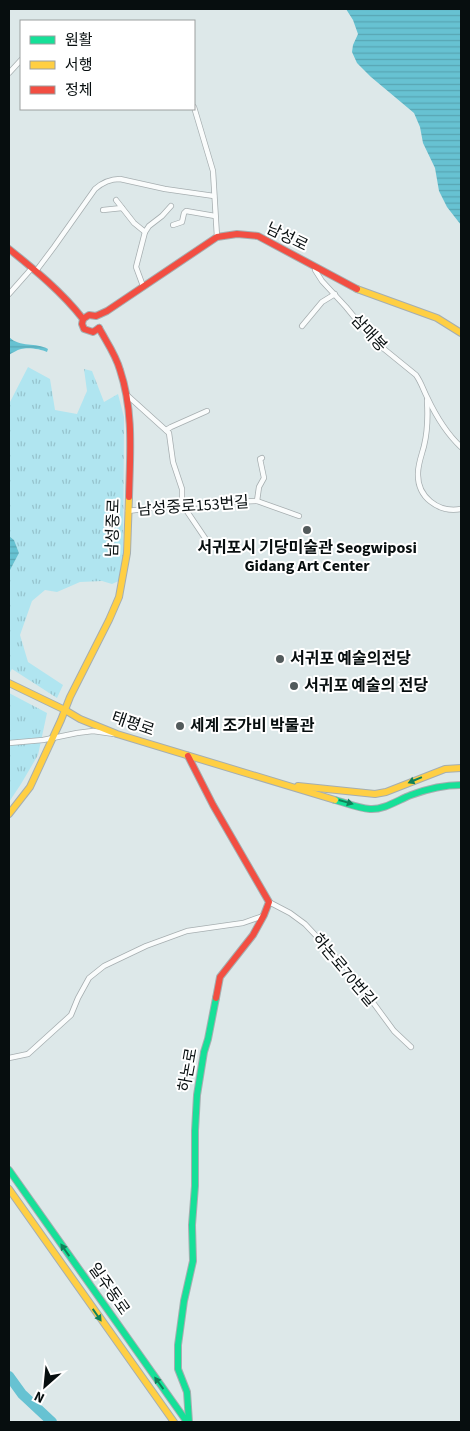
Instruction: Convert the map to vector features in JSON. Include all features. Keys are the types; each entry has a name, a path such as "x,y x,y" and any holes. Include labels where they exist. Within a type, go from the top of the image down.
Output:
{"street":[{"path":"9,73 20,61"},
{"path":"195,110 213,170 217,237"},
{"path":"9,294 54,247 95,188 105,181 120,179 165,189 214,196"},
{"path":"116,200 134,223 145,232"},
{"path":"143,286 136,267 145,232 171,206"},
{"path":"103,210 122,208"},
{"path":"173,225 182,222 186,212 215,216"},
{"name":"남성로","path":"98,318 217,237 237,234 258,236 364,292 437,318 461,333"},
{"name":"남성중로","path":"9,249 85,317 82,324 84,329 90,332 97,330 104,339 120,368 127,395 130,427 127,553 119,597 70,697 30,788 9,814"},
{"name":"삼매봉","path":"316,267 314,270 318,276 373,340 416,375 450,434 461,447"},
{"path":"302,326 322,302 334,294"},
{"path":"85,317 91,314 98,318 97,330"},
{"path":"127,395 169,433 173,462 182,488 182,504 205,538"},
{"name":"삼매봉","path":"427,396 428,427 418,473 422,492 427,499 437,506 453,510 461,509"},
{"path":"166,430 207,411"},
{"path":"257,502 259,487 264,478 260,458 262,458"},
{"name":"남성중로153번길","path":"128,511 182,504 257,502 299,516"},
{"name":"태평로","path":"9,683 80,719 117,734 302,791 370,809 383,807 432,788 461,785"},
{"path":"9,743 53,738 77,732 93,731 102,734 117,734"},
{"path":"188,756 212,805 269,902"},
{"name":"태평로","path":"283,784 375,794 386,792 445,769 461,768"},
{"name":"하논로","path":"188,1422 187,1392 178,1369 178,1345 184,1301 193,1261 192,1225 197,1095 220,977 253,935 269,902"},
{"name":"하논로70번길","path":"269,902 290,912 305,924 352,974 394,1031 412,1047"},
{"path":"9,1058 28,1054 71,1015 89,978 104,966 146,946 187,931 243,923 264,915"},
{"name":"일주동로","path":"9,1170 188,1422"},
{"name":"일주동로","path":"9,1189 174,1422"}],"green space":[{"path":"28,367 50,379 55,410 77,414 87,391 84,369 92,371 104,402 118,394 124,417 123,579 112,584 102,581 80,582 57,592 45,590 32,601 20,635 28,662 63,685 57,698 12,669 9,674 9,572 19,553 14,540 9,536 9,402"},
{"path":"9,693 47,713 38,755 9,802"}],"shaded area":[{"path":"346,9 461,9 461,225 447,207 439,191 435,168 423,143 420,127 414,113 357,63 352,52 358,34 353,20"},
{"path":"9,337 18,343 43,347 48,349 47,352 24,348 9,355"},
{"path":"9,536 14,540 19,553 9,572"}],"waterway":[{"path":"9,1376 22,1394 52,1422"}],"traffic: fast":[{"path":"335,800 361,808 375,809 429,789 461,785"},
{"path":"189,1422 187,1392 178,1369 178,1345 184,1301 193,1261 192,1225 197,1095 216,998"},
{"path":"9,1170 187,1422"}],"traffic: slow":[{"path":"357,289 437,318 461,333"},
{"path":"9,814 30,787 70,697 119,597 127,553 129,497"},
{"path":"9,683 80,719 117,734 335,800"},
{"path":"298,786 375,794 386,792 445,769 461,768"},
{"path":"9,1189 174,1422"}],"traffic: jam":[{"path":"83,319 89,315 96,316 107,311 217,237 237,234 258,236 357,289"},
{"path":"9,249 66,300 83,319 84,329 93,332 99,328"},
{"path":"99,328 118,364 127,402 130,433 129,497"},
{"path":"188,756 213,805 269,902 253,935 220,977 216,998"}],"place":[{"name":"서귀포시 기당미술관 Seogwiposi Gidang Art Center","path":"307,530"},
{"name":"서귀포 예술의전당","path":"280,659"},
{"name":"서귀포 예술의 전당","path":"294,686"},
{"name":"세계 조가비 박물관","path":"180,726"}]}
